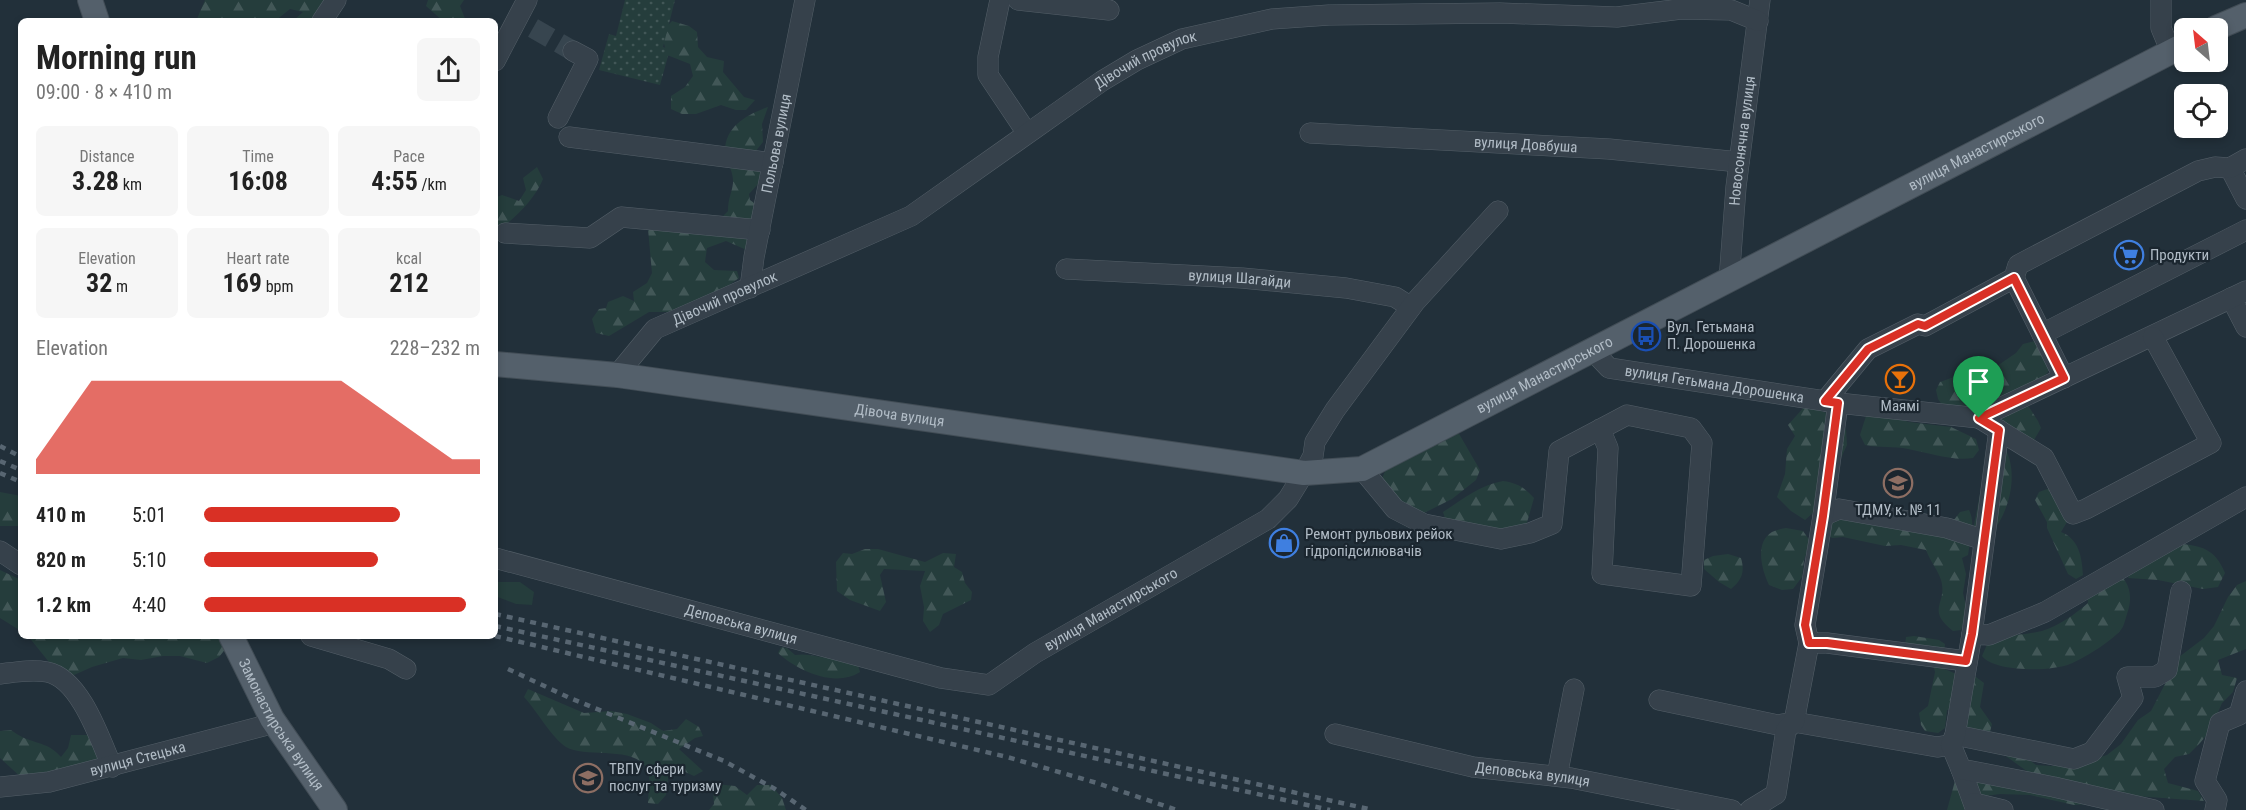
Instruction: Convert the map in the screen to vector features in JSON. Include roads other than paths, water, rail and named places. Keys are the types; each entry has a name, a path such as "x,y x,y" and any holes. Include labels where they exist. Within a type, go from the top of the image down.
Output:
{"main road":[{"path":"90,0 96,18"},
{"path":"2228,23 2246,15"},
{"name":"вулиця Манастирського","path":"1304,473 1362,469 2174,50"},
{"name":"Дівоча вулиця","path":"498,364 617,375 1304,473"},
{"name":"Замонастирська вулиця","path":"233,639 272,719 335,810"}],"street":[{"path":"324,18 336,0"},
{"path":"498,57 525,24 526,0"},
{"name":"Польова вулиця","path":"750,288 805,0"},
{"path":"1000,0 988,57 988,75 1027,133"},
{"path":"1018,0 1109,10"},
{"name":"Новосонячна вулиця","path":"1729,281 1739,162 1760,0"},
{"path":"2161,0 2161,28 2174,43"},
{"name":"Дівочий провулок","path":"617,375 655,329 911,216 1102,81 1137,60 1182,39 1272,19 1329,15 1500,13 1617,17 1681,9 1731,10 1758,21"},
{"path":"558,118 588,59 573,51"},
{"name":"вулиця Довбуша","path":"1310,133 1609,149 1739,162"},
{"path":"568,137 773,163"},
{"path":"2064,378 2014,278 2018,265 2198,171 2238,163 2246,199"},
{"path":"1304,473 1313,456 1315,442 1335,410 1411,307 1498,211"},
{"path":"505,233 590,238 621,217 760,230"},
{"path":"2042,334 2246,230"},
{"name":"вулиця Шагайди","path":"1066,269 1242,278 1346,288 1395,297 1411,307"},
{"path":"1750,810 1776,794 1786,730 1794,722 1809,643 1805,625 1823,516 1832,402 1868,349 1918,324 1925,326 2014,278"},
{"path":"1979,418 2153,337 2238,294 2246,327"},
{"path":"1979,418 2044,458 2073,514 2211,443 2153,337"},
{"name":"вулиця Гетьмана Дорошенка","path":"1593,351 1609,368 1832,402 1979,418"},
{"path":"1362,469 1395,509 1424,524 1501,539 1530,533 1552,524 1560,451 1600,429 1627,415 1691,428 1702,443 1691,586 1602,574 1608,448 1600,429"},
{"path":"1999,430 1972,634 1953,740 1975,806 2003,810"},
{"name":"вулиця Манастирського","path":"989,685 1035,653 1268,519 1288,499 1304,473"},
{"path":"1972,634 1989,635 2045,612 2246,497"},
{"path":"1823,516 1839,509 1947,528 1984,540"},
{"path":"0,550 18,563"},
{"name":"Деповська вулиця","path":"498,559 941,678 989,685"},
{"path":"1659,700 1778,725 1794,722 1937,747 1953,740 2074,759 2092,752 2133,698 2127,677 2155,677 2167,670 2181,591"},
{"path":"321,639 389,660 406,669"},
{"path":"1809,643 1827,643 1966,661"},
{"path":"0,674 26,670 49,672 66,681 89,714 112,766"},
{"path":"1557,776 1574,689"},
{"path":"2215,810 2217,800 2205,781 2208,769 2220,723 2239,715 2246,691"},
{"name":"вулиця Стецька","path":"0,787 49,782 263,726 272,719"},
{"name":"Деповська вулиця","path":"1335,734 1473,767 1557,776 1732,810"},
{"path":"1961,769 2154,810"}],"tunnel":[{"path":"533,28 573,51"}],"railway":[{"path":"0,446 18,455"},
{"path":"0,461 18,469"},
{"path":"0,473 18,481"},
{"path":"498,615 1373,810"},
{"path":"498,627 1330,810"},
{"path":"498,637 1007,757 1097,783 1177,810"},
{"path":"508,669 570,698 724,761 775,789 806,810"}],"place":[{"name":"Продукти","path":"2129,255"},
{"name":"Вул. Гетьмана П. Дорошенка","path":"1646,336"},
{"name":"Маямі","path":"1900,379"},
{"name":"ТДМУ, к. № 11","path":"1898,483"},
{"name":"Ремонт рульових рейок гідропідсилювачів","path":"1284,543"},
{"name":"ТВПУ сфери послуг та туризму","path":"588,778"}]}
